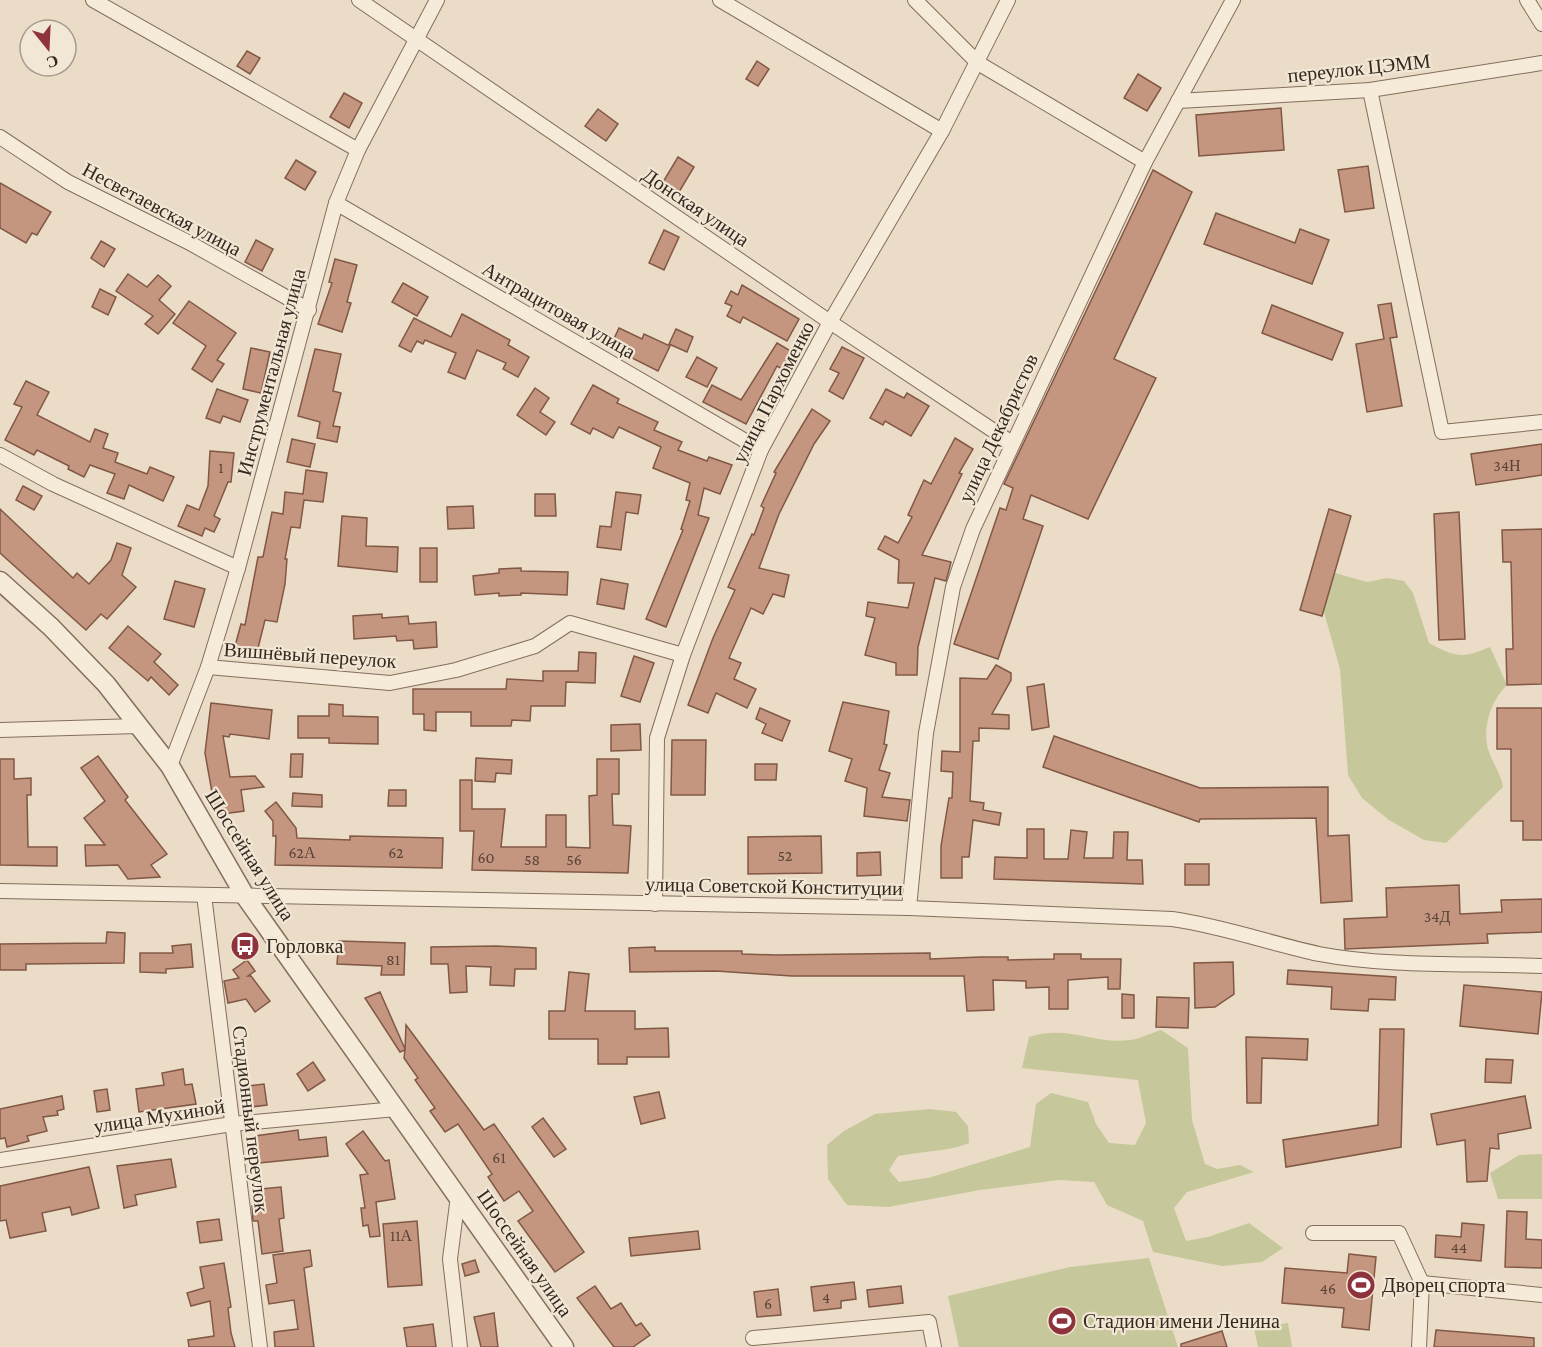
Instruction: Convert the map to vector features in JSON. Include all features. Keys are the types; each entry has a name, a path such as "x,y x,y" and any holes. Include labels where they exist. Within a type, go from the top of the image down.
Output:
{"street":[{"path":"93,0 358,150"},
{"name":"Донская улица","path":"359,0 830,322 1012,442"},
{"name":"Инструментальная улица","path":"170,766 208,668 238,568 336,203 358,150 437,0"},
{"path":"720,0 942,131"},
{"path":"915,0 978,63 1145,162"},
{"name":"улица Пархоменко","path":"655,904 657,738 683,655 761,450 830,322 942,131 1008,0"},
{"name":"улица Декабристов","path":"909,908 926,734 953,588 973,529 1145,162 1233,0"},
{"path":"1527,0 1542,24"},
{"name":"переулок ЦЭММ","path":"1178,102 1370,90 1542,63"},
{"path":"1370,90 1442,432 1542,422"},
{"name":"Несветаевская улица","path":"0,136 68,182 190,243 309,310"},
{"name":"Антрацитовая улица","path":"336,203 761,450"},
{"path":"0,455 53,484 238,568"},
{"name":"Шоссейная улица","path":"0,581 51,627 90,667 170,766 245,896 564,1347"},
{"name":"Вишнёвый переулок","path":"208,668 390,683 456,670 536,646 570,623 683,655"},
{"path":"0,730 139,726"},
{"name":"улица Советской Конституции","path":"0,891 909,908 1172,919 1213,925 1319,954 1374,960 1542,966"},
{"name":"Стадионный переулок","path":"204,895 260,1347"},
{"name":"улица Мухиной","path":"0,1160 232,1124 396,1109"},
{"path":"458,1196 450,1259 460,1347"},
{"path":"1313,1233 1399,1233 1422,1283 1419,1347"},
{"path":"1422,1283 1542,1294"},
{"path":"753,1338 929,1322 934,1347"}],"green space":[{"path":"1335,573 1367,582 1387,578 1404,581 1413,593 1429,643 1459,655 1490,647 1507,685 1492,707 1486,734 1489,752 1503,787 1446,843 1424,840 1389,820 1362,798 1348,775 1340,669 1324,612 1313,597 1314,585"},
{"path":"1161,1030 1188,1048 1192,1120 1205,1164 1217,1169 1240,1165 1254,1172 1187,1192 1174,1208 1186,1241 1208,1237 1249,1223 1283,1248 1262,1262 1222,1266 1153,1252 1143,1221 1107,1205 1094,1182 1059,1180 980,1190 888,1207 847,1205 828,1179 827,1145 844,1131 875,1114 930,1109 956,1112 968,1126 969,1143 943,1150 898,1156 889,1170 899,1182 928,1178 1030,1147 1036,1104 1051,1093 1088,1102 1096,1124 1109,1143 1135,1145 1146,1123 1138,1080 1022,1068 1029,1037 1056,1033 1117,1041 1134,1039"},
{"path":"1542,1154 1542,1199 1498,1199 1490,1173 1519,1155"},
{"name":"Стадион имени Ленина","path":"1149,1258 1178,1347 959,1347 948,1296 1070,1267"},
{"path":"1288,1323 1292,1347 1258,1347 1254,1328"}],"building":[{"path":"247,51 260,58 250,74 237,66"},
{"path":"757,61 769,69 758,86 746,79"},
{"path":"1138,74 1161,88 1147,111 1124,98"},
{"path":"344,93 362,103 349,128 330,117"},
{"path":"1281,108 1284,150 1199,156 1196,115"},
{"path":"598,109 618,124 606,141 585,126"},
{"path":"678,157 694,167 679,192 663,182"},
{"path":"296,160 316,172 305,190 285,178"},
{"path":"1368,166 1374,208 1345,212 1338,170"},
{"path":"1153,170 1192,192 1114,359 1156,378 1088,519 1031,495 1023,519 1043,526 998,659 954,644 1000,508 1006,510 1013,488 1004,484"},
{"path":"0,183 51,212 37,235 32,233 26,243 0,228"},
{"path":"1216,213 1295,243 1300,229 1329,240 1312,284 1204,244"},
{"path":"664,230 679,237 664,270 649,263"},
{"path":"256,240 273,249 262,271 245,262"},
{"path":"101,241 115,249 104,267 91,258"},
{"path":"335,259 357,265 347,302 351,303 342,332 318,324 332,283 329,282"},
{"path":"128,274 147,287 158,275 171,286 159,300 175,314 158,334 145,324 153,316 116,291"},
{"path":"403,283 428,297 417,316 392,302"},
{"path":"742,285 799,319 787,341 743,317 740,323 727,316 732,306 725,303 731,291 738,295"},
{"path":"100,289 116,297 108,315 92,307"},
{"path":"189,301 236,333 217,360 224,364 212,382 192,369 206,346 173,323"},
{"path":"1391,303 1397,337 1390,338 1402,406 1367,412 1356,344 1384,339 1378,305"},
{"path":"1272,305 1343,333 1332,360 1262,333"},
{"path":"462,314 510,340 508,345 529,357 518,377 503,369 506,363 477,350 465,379 448,372 456,353 425,340 423,344 417,341 411,352 399,346 414,318 451,337"},
{"path":"619,328 642,339 644,334 670,346 658,371 610,347"},
{"path":"676,329 693,337 687,352 669,344"},
{"path":"777,343 794,353 784,370 777,366 746,424 703,402 712,385 741,400"},
{"path":"842,347 864,358 843,399 829,391 839,373 830,369"},
{"path":"251,348 270,352 261,393 243,389"},
{"path":"315,349 341,354 333,391 341,393 333,426 340,427 337,442 317,438 320,422 298,416"},
{"path":"697,357 717,368 707,387 686,377"},
{"path":"26,381 49,392 37,415 90,442 95,429 108,434 103,448 118,453 115,462 147,474 150,467 174,477 163,501 129,485 124,499 107,493 115,474 90,465 84,477 68,469 69,466 37,450 34,455 5,440 22,407 14,404"},
{"path":"593,385 619,399 617,403 658,422 654,430 682,442 678,450 707,461 709,457 732,465 720,494 704,488 698,515 709,518 666,627 646,619 683,530 681,529 690,501 686,500 690,483 653,468 661,447 619,427 613,438 593,428 590,434 571,424"},
{"path":"535,388 549,398 540,412 555,422 546,435 517,415"},
{"path":"217,389 248,400 240,422 223,416 220,423 206,418"},
{"path":"886,389 904,398 907,393 929,406 911,436 885,421 883,425 870,418"},
{"path":"812,409 830,421 814,444 779,514 759,568 789,575 784,597 773,594 763,614 751,608 729,658 741,663 734,679 756,689 747,708 716,693 708,713 688,705 713,638 735,590 728,587 752,534 754,535 764,508 761,506 776,473 774,472"},
{"path":"955,438 973,449 959,473 962,474 922,555 951,562 946,581 935,578 918,647 917,675 896,675 896,663 865,655 875,618 866,616 868,602 908,608 914,583 898,583 899,560 878,549 885,536 898,543 912,517 908,515 924,480 931,484"},
{"path":"292,439 315,444 310,467 287,462"},
{"path":"1542,444 1542,475 1476,485 1471,454"},
{"path":"210,451 234,453 231,482 228,482 214,516 220,519 214,532 205,528 202,536 178,526 187,505 199,510 208,486"},
{"path":"306,470 327,473 323,502 304,500 300,528 291,527 285,559 287,559 285,584 277,622 265,620 256,656 234,650 241,624 245,625 258,557 263,557 272,512 283,514 285,492 303,494"},
{"path":"23,486 42,496 34,510 16,500"},
{"path":"616,492 641,495 638,514 626,512 621,550 597,547 600,526 611,527"},
{"path":"535,494 555,494 556,516 535,516"},
{"path":"473,506 474,528 448,529 447,507"},
{"path":"0,509 73,578 77,573 89,584 111,560 117,543 131,548 122,575 136,587 107,619 101,614 86,630 0,553"},
{"path":"1329,509 1351,516 1322,616 1300,610"},
{"path":"1459,512 1465,639 1439,640 1434,514"},
{"path":"342,516 367,518 366,546 398,547 397,572 338,566"},
{"path":"1542,529 1542,684 1507,685 1506,649 1513,649 1511,562 1503,562 1502,530"},
{"path":"420,548 437,548 437,582 420,582"},
{"path":"521,568 521,571 568,572 567,595 521,593 521,595 499,596 499,593 475,595 473,576 499,573 499,569"},
{"path":"601,579 628,584 624,609 597,604"},
{"path":"175,581 205,589 194,627 164,619"},
{"path":"382,614 382,618 408,616 409,624 436,622 437,647 414,649 413,640 397,641 396,636 354,639 353,616"},
{"path":"128,626 161,654 154,662 178,685 169,695 151,677 148,681 109,648"},
{"path":"579,652 596,653 595,683 566,682 565,706 531,706 530,721 512,720 511,726 471,726 471,712 436,712 436,731 424,730 424,714 413,714 413,689 506,689 507,679 543,681 543,671 578,671"},
{"path":"634,656 654,663 640,702 621,696"},
{"path":"996,665 1011,673 1011,680 992,714 1009,715 1009,729 979,728 979,741 973,741 970,801 984,803 983,810 1001,813 999,825 973,820 969,857 962,857 962,878 941,878 941,846 949,798 952,798 953,772 941,771 942,751 960,752 960,678 987,679"},
{"path":"1044,684 1049,727 1032,730 1027,687"},
{"path":"843,702 889,711 884,744 887,745 879,770 890,773 882,797 910,800 907,821 864,816 867,788 845,781 852,759 829,751"},
{"path":"211,703 272,710 269,739 230,734 229,737 223,736 230,777 255,776 264,787 241,790 244,811 216,815 205,753"},
{"path":"329,704 343,705 343,716 378,717 378,744 329,743 329,738 298,738 298,716 329,716"},
{"path":"760,708 790,721 782,741 762,733 766,724 756,719"},
{"path":"1497,708 1542,708 1542,840 1523,840 1523,821 1511,821 1511,749 1497,749"},
{"path":"640,724 641,750 611,751 611,725"},
{"path":"1054,736 1200,788 1328,787 1328,836 1349,835 1352,901 1321,903 1316,818 1200,819 1199,822 1043,767"},
{"path":"672,740 706,740 705,795 671,795"},
{"path":"291,754 303,754 302,777 290,777"},
{"path":"98,756 128,797 125,800 167,854 151,865 160,877 128,879 118,865 86,866 85,845 105,845 84,818 105,801 81,768"},
{"path":"476,758 512,760 511,774 496,773 495,782 475,781"},
{"path":"0,759 14,759 14,779 31,778 31,795 27,795 28,847 57,847 57,866 0,865"},
{"path":"597,759 619,759 619,794 612,794 613,825 631,826 628,873 472,870 474,831 460,831 460,780 472,780 472,809 505,809 501,847 546,847 546,815 566,815 566,847 590,848 589,796 597,795"},
{"path":"755,764 777,764 776,780 755,780"},
{"path":"389,790 406,790 406,806 388,806"},
{"path":"293,793 322,795 322,807 292,806"},
{"path":"276,802 296,828 297,838 350,840 350,836 443,838 442,868 275,865 276,836 273,836 273,821 265,811"},
{"path":"1027,829 1044,829 1044,859 1068,859 1071,830 1087,832 1084,858 1113,858 1114,832 1128,832 1127,860 1142,860 1143,884 994,879 995,857 1027,858"},
{"path":"821,836 822,873 748,874 748,837"},
{"path":"880,852 881,875 857,876 857,853"},
{"path":"1185,864 1209,864 1209,885 1185,885"},
{"path":"1459,885 1460,914 1502,912 1501,900 1542,899 1542,932 1487,934 1488,943 1345,949 1344,919 1387,917 1386,888"},
{"path":"107,932 125,933 124,963 26,964 26,970 0,970 0,944 106,943"},
{"path":"339,941 405,943 404,975 381,975 382,966 337,964"},
{"path":"191,944 193,967 166,969 166,973 140,972 140,953 173,953 172,946"},
{"path":"431,947 536,948 536,969 515,969 514,986 490,985 491,967 466,966 467,992 450,993 448,964 431,964"},
{"path":"655,947 655,951 742,951 742,954 775,955 930,953 930,959 1008,957 1008,960 1054,959 1054,954 1081,954 1081,959 1121,959 1120,989 1108,989 1108,977 1068,980 1068,1009 1049,1009 1049,987 1026,988 1026,981 993,980 994,1010 967,1011 964,976 792,976 716,971 630,972 629,948"},
{"path":"247,960 255,971 248,976 251,976 270,1001 255,1012 246,999 228,1003 224,981 239,978 233,970"},
{"path":"1233,962 1234,994 1215,1007 1195,1008 1194,963"},
{"path":"1288,970 1396,977 1395,1000 1369,999 1368,1011 1331,1009 1332,987 1287,984"},
{"path":"569,972 589,974 585,1011 635,1011 635,1029 668,1028 669,1057 627,1057 627,1064 598,1064 598,1039 549,1039 549,1011 565,1011"},
{"path":"1464,985 1542,992 1538,1034 1460,1026"},
{"path":"380,992 405,1049 406,1025 484,1130 494,1124 584,1252 555,1272 518,1221 533,1211 519,1191 504,1201 488,1177 492,1174 458,1124 445,1132 430,1111 435,1108 415,1080 418,1078 404,1058 405,1050 400,1052 365,998"},
{"path":"1122,994 1134,995 1134,1018 1122,1018"},
{"path":"1157,997 1189,998 1188,1028 1156,1027"},
{"path":"1380,1029 1404,1029 1401,1147 1286,1167 1283,1140 1378,1125"},
{"path":"1246,1037 1308,1039 1307,1060 1262,1058 1261,1103 1247,1103"},
{"path":"1486,1059 1513,1060 1511,1083 1485,1082"},
{"path":"313,1062 325,1080 308,1091 297,1074"},
{"path":"183,1069 185,1085 192,1084 196,1104 139,1112 136,1089 164,1085 162,1073"},
{"path":"264,1084 267,1105 243,1108 241,1087"},
{"path":"107,1089 110,1110 97,1112 94,1091"},
{"path":"659,1092 665,1118 641,1124 634,1097"},
{"path":"62,1096 64,1109 57,1111 58,1115 43,1117 47,1131 27,1136 29,1141 7,1147 5,1138 0,1139 0,1109"},
{"path":"1525,1096 1531,1128 1498,1134 1499,1149 1490,1148 1487,1181 1467,1182 1465,1140 1437,1145 1431,1114"},
{"path":"543,1118 566,1149 554,1157 532,1127"},
{"path":"298,1130 299,1140 326,1137 328,1156 250,1164 247,1144 256,1142 255,1136"},
{"path":"363,1131 385,1161 389,1160 395,1199 376,1202 380,1236 370,1237 368,1225 363,1226 361,1208 365,1208 360,1175 368,1174 346,1144"},
{"path":"171,1159 176,1187 135,1195 137,1205 124,1208 117,1166"},
{"path":"89,1167 99,1208 72,1215 70,1207 42,1213 46,1231 10,1238 6,1220 0,1221 0,1186"},
{"path":"281,1187 284,1218 279,1219 283,1251 262,1254 258,1221 253,1221 252,1206 263,1205 261,1189"},
{"path":"1507,1211 1527,1212 1526,1239 1542,1240 1542,1268 1505,1267"},
{"path":"219,1219 222,1240 200,1243 197,1222"},
{"path":"417,1221 422,1285 388,1287 383,1224"},
{"path":"1462,1223 1484,1225 1481,1261 1435,1257 1436,1235 1461,1237"},
{"path":"698,1231 700,1249 631,1256 629,1238"},
{"path":"310,1250 312,1266 304,1268 314,1347 275,1347 274,1332 298,1329 294,1300 269,1304 266,1285 277,1283 273,1255"},
{"path":"1349,1254 1376,1257 1369,1330 1342,1327 1344,1308 1282,1303 1285,1268 1347,1273"},
{"path":"475,1260 479,1272 465,1276 462,1264"},
{"path":"224,1263 231,1307 228,1308 231,1333 235,1347 189,1347 188,1340 214,1336 210,1301 191,1306 187,1293 204,1288 200,1267"},
{"path":"854,1282 856,1299 841,1301 841,1308 814,1311 811,1287"},
{"path":"595,1286 611,1309 621,1303 636,1326 641,1323 650,1335 633,1347 614,1347 577,1298"},
{"path":"901,1286 903,1303 869,1307 867,1290"},
{"path":"778,1289 781,1315 757,1317 754,1292"},
{"path":"494,1313 498,1347 481,1347 474,1317"},
{"path":"433,1324 436,1347 407,1347 404,1328"},
{"path":"1436,1330 1534,1338 1534,1347 1434,1347"},
{"path":"1222,1331 1227,1347 1181,1347 1181,1344"}],"place":[{"name":"Горловка","path":"245,946"},
{"name":"Дворец спорта","path":"1361,1285"},
{"name":"Стадион имени Ленина","path":"1062,1321"}]}
